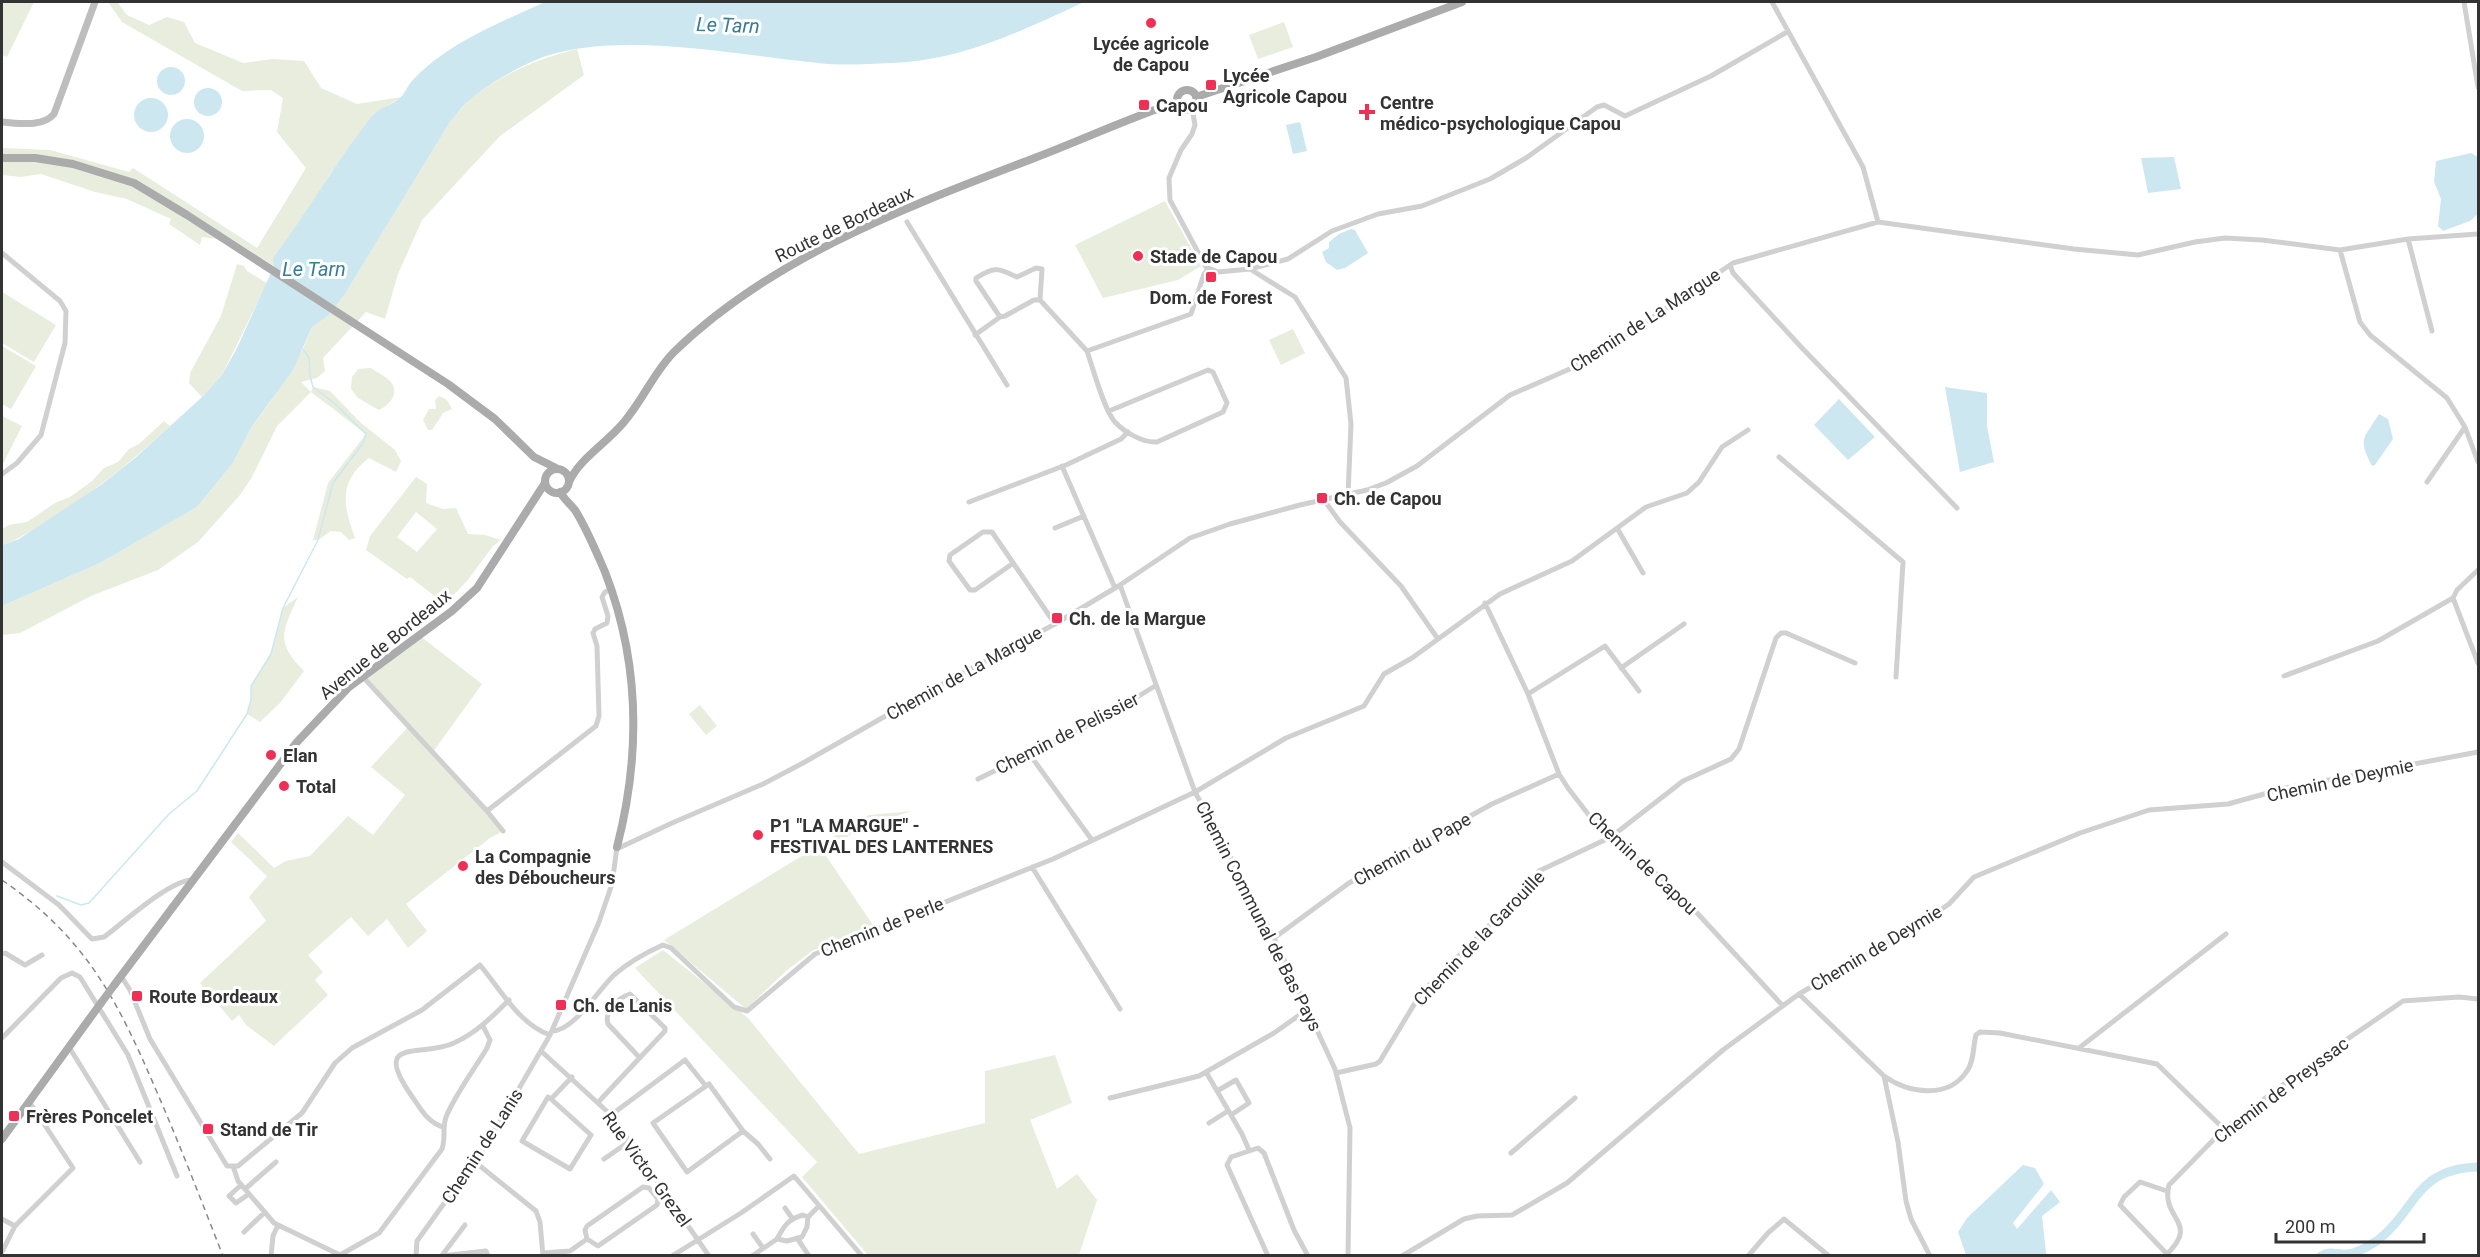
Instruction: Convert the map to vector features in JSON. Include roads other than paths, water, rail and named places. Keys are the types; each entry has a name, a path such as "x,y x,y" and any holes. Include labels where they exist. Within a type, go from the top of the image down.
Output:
{"main road":[{"path":"2,122 39,123 45,122 54,114 95,2"},
{"path":"1196,97 1316,57 1462,2"},
{"path":"1185,89 1192,91 1196,97 1192,108 1183,109 1176,102 1179,92 1185,89"},
{"name":"Route de Bordeaux","path":"569,483 585,460 622,425 662,366 675,351 725,309 764,282 900,211 1176,102"},
{"path":"2,158 35,158 73,164 134,183 243,251 478,405 534,457 568,475 574,508 597,554 611,589 628,654 635,715 632,776 618,847"},
{"path":"534,457 549,489 559,492 574,508"},
{"name":"Route de Bordeaux","path":"558,469 585,460"},
{"path":"545,482 549,472 558,469"},
{"name":"Avenue de Bordeaux","path":"2,1139 192,880 297,742 336,699 362,676 452,611 477,588 545,482"},
{"path":"533,504 559,492 569,483"}],"street":[{"path":"1772,2 1863,167 1878,222"},
{"path":"2464,2 2478,87"},
{"path":"1192,108 1195,125 1172,167 1169,177 1169,195 1201,260 1208,269 1218,272 1250,269 1288,259 1332,231 1378,214 1422,206 1490,179 1526,158 1598,107 1604,105 1625,117 1711,76 1787,32"},
{"path":"907,222 1007,385"},
{"name":"Chemin de La Margue","path":"618,847 781,775 933,689 1055,624 1190,538 1230,524 1348,495 1386,483 1417,466 1510,395 1572,368 1601,352 1730,266 1878,222 2074,249 2138,255 2195,242 2225,238 2262,240 2340,250 2408,239 2478,234"},
{"path":"2408,239 2432,332"},
{"path":"2340,250 2360,322 2370,335 2447,398 2465,427 2478,462"},
{"path":"2,253 60,301 66,311 65,343 41,435 17,463 2,474"},
{"path":"1730,266 1802,348 1957,507"},
{"path":"1000,317 976,278 991,269 998,268 1017,277 1036,268 1041,269 1040,300 1088,351 1109,411 1114,422 1149,442 1156,442 1223,412 1227,403 1213,372 1208,370 1200,371 1109,411"},
{"path":"1088,351 1191,314 1204,274 1208,269"},
{"path":"1250,269 1294,297 1346,378 1351,424 1348,495"},
{"path":"975,335 1000,317 1034,300 1040,300"},
{"path":"2427,482 2465,427"},
{"name":"Chemin de Perle","path":"551,1033 561,1029 578,1015 620,970 663,945 671,948 734,1007 747,1011 815,954 1032,867 1195,792 1286,738 1365,706 1384,674 1438,639 1485,603 1565,564 1646,507 1687,493 1699,482 1722,447 1748,430"},
{"path":"969,502 1062,466 1122,439 1128,432"},
{"path":"1779,457 1903,562 1896,676"},
{"name":"Chemin Communal de Bas Pays","path":"1062,466 1118,586 1195,792 1274,938 1336,1073 1350,1128 1348,1256"},
{"path":"1324,500 1340,522 1401,586 1438,639"},
{"path":"1055,528 1084,516"},
{"path":"1617,528 1643,573"},
{"path":"1012,564 975,590 970,590 949,561 950,555 983,532 992,532 1055,624"},
{"path":"2284,676 2378,641 2454,598 2457,590 2478,570"},
{"path":"487,811 596,726 600,716 597,646 592,633 607,623 608,616 602,597 611,589"},
{"path":"2454,598 2478,663"},
{"name":"Chemin de Capou","path":"1485,603 1528,694 1559,774 1598,827 1674,888 1783,1006"},
{"path":"1621,668 1684,624"},
{"name":"Chemin de la Garouille","path":"1336,1073 1377,1064 1421,993 1486,929 1539,871 1611,837 1683,781 1731,759 1739,749 1776,638 1781,633 1786,633 1855,663"},
{"path":"1528,694 1605,646 1639,692"},
{"path":"362,676 503,831"},
{"name":"Chemin de Pelissier","path":"978,778 1030,755 1114,712 1155,686"},
{"name":"Chemin de Deymie","path":"1402,1256 1464,1219 1477,1216 1512,1215 1567,1183 1723,1050 1799,994 1920,924 1949,904 1974,877 2080,833 2149,810 2228,804 2286,788 2478,752"},
{"path":"1030,755 1092,840"},
{"name":"Chemin du Pape","path":"1274,938 1349,883 1492,804 1559,774"},
{"path":"121,976 130,990 144,1028 157,1052 227,1166 238,1166 302,1113 335,1063 352,1048 422,1010 480,965 533,1028 551,1033 599,922 612,884 618,847"},
{"path":"2,862 59,905 92,939 104,937 170,888 183,881 192,880"},
{"path":"1032,867 1120,1009"},
{"path":"2079,1048 2226,934"},
{"path":"2,954 5,952 25,964 42,955"},
{"path":"2,1038 61,978 72,973 85,982 128,1055 177,1176"},
{"path":"598,1103 640,1058 665,1031 665,1028 630,994 626,994 608,1011 606,1017 608,1024 640,1058"},
{"path":"1799,994 1884,1076 1908,1089 1937,1091 1950,1087 1968,1070 1974,1040 1980,1032 2000,1033 2157,1064 2224,1129"},
{"name":"Chemin de Preyssac","path":"2168,1191 2169,1185 2224,1129 2308,1066 2403,1001 2459,997 2478,999"},
{"path":"443,1127 431,1123 399,1077 395,1064 399,1055 407,1050 453,1044 483,1026 509,1000"},
{"path":"1110,1098 1199,1076 1274,1033 1308,1009"},
{"path":"233,1166 238,1181 278,1225 340,1255 379,1233 442,1149 446,1139 443,1127 448,1114 488,1048 490,1040 483,1026"},
{"name":"Chemin de Lanis","path":"416,1256 417,1241 475,1162 551,1033"},
{"path":"69,1047 140,1162"},
{"name":"Rue Victor Grezel","path":"541,1051 611,1115 709,1256"},
{"path":"611,1115 685,1060 705,1085"},
{"path":"1206,1072 1249,1150"},
{"path":"1884,1076 1898,1142 1906,1202 1911,1219 1930,1256"},
{"path":"551,1099 591,1135 570,1169 522,1141 548,1097 551,1099 572,1077"},
{"path":"1209,1123 1249,1103 1236,1080 1217,1091"},
{"path":"743,1131 687,1172 653,1123 709,1084 743,1131 770,1159"},
{"path":"1511,1153 1575,1098"},
{"path":"2,1252 15,1226 73,1168 29,1101"},
{"path":"604,1159 630,1141"},
{"path":"1268,1256 1227,1165 1231,1157 1249,1150 1262,1149 1294,1230 1308,1256"},
{"path":"245,1189 276,1162"},
{"path":"475,1162 536,1211 540,1222 543,1254 570,1251 587,1239"},
{"path":"672,1256 794,1176 862,1256"},
{"path":"2140,1182 2168,1191 2166,1195 2169,1205 2181,1231 2180,1240 2166,1255 2120,1205 2124,1197 2140,1182"},
{"path":"643,1187 649,1188 658,1199 657,1205 598,1246 587,1239 585,1230 587,1226 643,1187"},
{"path":"653,1192 661,1187"},
{"path":"777,1239 788,1241 802,1237 808,1217 819,1206"},
{"path":"785,1208 792,1218"},
{"path":"244,1232 265,1212"},
{"path":"752,1256 777,1239 792,1218 803,1215 808,1217"},
{"path":"1748,1256 1784,1218 1829,1256"},
{"path":"2,1219 15,1226"},
{"path":"271,1256 273,1236 278,1225"},
{"path":"442,1255 465,1225"},
{"path":"753,1234 767,1256"},
{"path":"797,1238 809,1256"},
{"path":"442,1255 486,1251 488,1256"}],"water":[{"name":"Le Tarn","path":"545,2 1084,2 990,43 942,57 917,61 836,64 681,47 610,45 546,56 507,74 468,101 450,122 345,294 329,315 312,327 293,370 251,428 233,463 197,507 100,563 2,606 2,545 19,539 102,484 135,458 202,397 222,375 237,348 274,266 273,258 372,116 399,99 426,68 457,45"},
{"path":"171,67 181,71 185,81 181,91 171,95 161,91 157,81 161,71"},
{"path":"208,88 218,92 222,102 218,112 208,116 198,112 194,102 198,92"},
{"path":"151,98 163,103 168,115 163,127 151,132 139,127 134,115 139,103"},
{"path":"187,119 199,124 204,136 199,148 187,153 175,148 170,136 175,124"},
{"path":"1300,122 1307,151 1293,154 1286,125"},
{"path":"2471,153 2478,157 2478,214 2470,221 2443,231 2438,226 2441,199 2434,182 2436,161"},
{"path":"2174,157 2181,189 2148,193 2141,158"},
{"path":"1351,229 1355,230 1368,253 1345,268 1337,270 1326,262 1322,252 1329,248 1329,242 1339,234"},
{"path":"1945,387 1987,393 1987,426 1994,462 1960,472"},
{"path":"1839,399 1875,437 1848,460 1814,425"},
{"path":"2379,414 2388,419 2393,439 2372,466 2365,449 2364,439"},
{"path":"2023,1165 2035,1168 2044,1184 2013,1223 2017,1229 2051,1190 2060,1202 2042,1216 2048,1255 1966,1255 1958,1232 1967,1218"}],"waterway":[{"path":"57,896 81,905 89,903 169,814 197,791 247,714 251,699 251,686 271,654 283,608 318,540 333,483 363,443 366,434 334,403 313,387 309,358 303,349"},
{"path":"2321,1256 2331,1253 2352,1253 2368,1246 2391,1228 2429,1183 2457,1169 2478,1167"}],"railway":[{"path":"2,880 56,924 96,973 112,999 142,1057 223,1256"}],"place":[{"name":"Lycée agricole de Capou","path":"1151,23"},
{"name":"Lycée Agricole Capou","path":"1211,85"},
{"name":"Capou","path":"1144,105"},
{"name":"Centre médico-psychologique Capou","path":"1367,112"},
{"name":"Stade de Capou","path":"1138,256"},
{"name":"Dom. de Forest","path":"1211,277"},
{"name":"Ch. de Capou","path":"1322,498"},
{"name":"Ch. de la Margue","path":"1057,618"},
{"name":"Elan","path":"271,755"},
{"name":"Total","path":"284,786"},
{"name":"P1 \"LA MARGUE\" - FESTIVAL DES LANTERNES","path":"758,835"},
{"name":"La Compagnie des Déboucheurs","path":"463,866"},
{"name":"Route Bordeaux","path":"137,996"},
{"name":"Ch. de Lanis","path":"561,1005"},
{"name":"Frères Poncelet","path":"14,1116"},
{"name":"Stand de Tir","path":"208,1129"}]}
